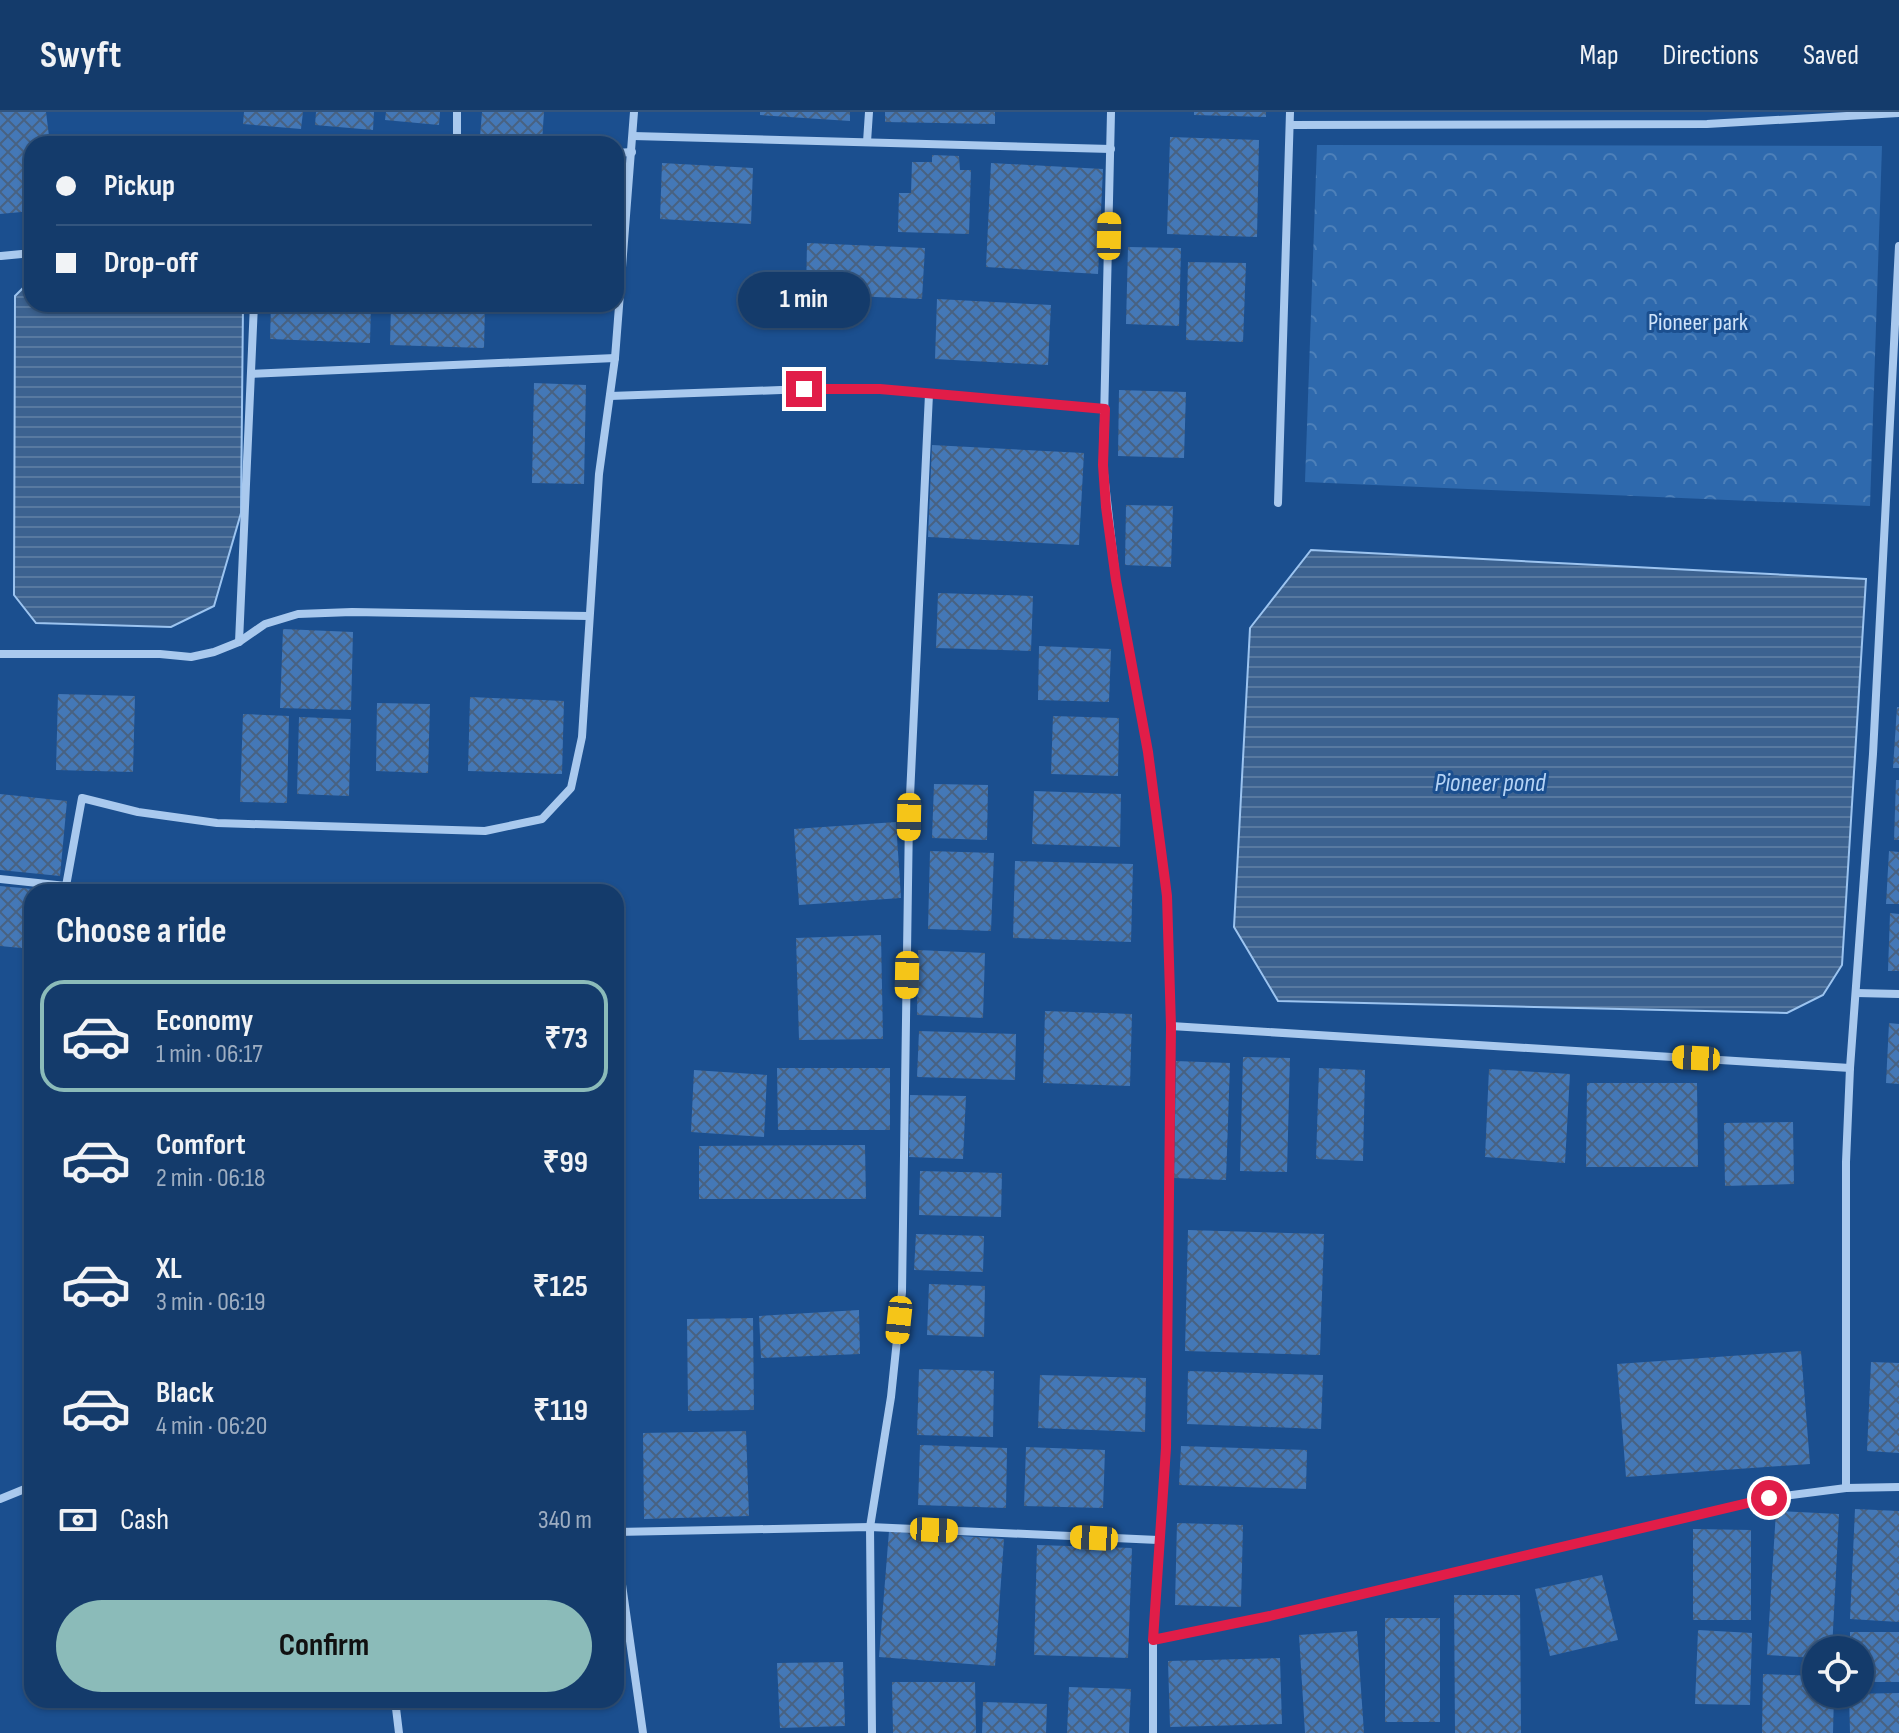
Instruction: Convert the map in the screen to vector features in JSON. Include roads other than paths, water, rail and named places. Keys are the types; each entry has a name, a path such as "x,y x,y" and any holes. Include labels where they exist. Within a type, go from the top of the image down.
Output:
{"street":[{"path":"457,112 457,136"},
{"path":"624,249 634,112"},
{"path":"867,142 869,112"},
{"path":"1111,112 1103,465 1116,580 1148,752 1165,882 1171,1026 1166,1448 1153,1640 1153,1733"},
{"path":"1278,503 1290,112"},
{"path":"1290,125 1707,124 1899,113"},
{"path":"633,136 1111,149"},
{"path":"624,152 632,152"},
{"path":"1846,1488 1846,1162 1850,1068 1873,754 1899,246"},
{"path":"1,256 24,254"},
{"path":"239,642 254,312"},
{"path":"66,884 82,798 138,812 217,823 485,831 542,819 571,788 582,737 599,474 619,312"},
{"path":"251,374 615,358"},
{"path":"610,396 827,389 1105,409"},
{"path":"872,1733 870,1527 891,1397 902,1292 909,817 929,394"},
{"path":"0,654 160,654 191,657 239,642 265,624 298,614 589,616"},
{"path":"0,879 47,884"},
{"path":"1856,993 1899,994"},
{"path":"1171,1026 1850,1068"},
{"path":"1153,1640 1270,1616 1769,1498 1846,1488 1899,1487"},
{"path":"0,1499 24,1489"},
{"path":"624,1532 870,1527 1158,1540"},
{"path":"624,1599 643,1733"},
{"path":"396,1708 399,1733"}],"water":[{"path":"24,287 24,312 243,312 241,513 214,606 171,627 36,623 14,595 15,296"},
{"name":"Pioneer pond","path":"1311,550 1866,579 1842,965 1823,995 1787,1013 1278,1001 1234,927 1250,628"}],"park label":[{"name":"Pioneer park","path":"1698,322"}]}
